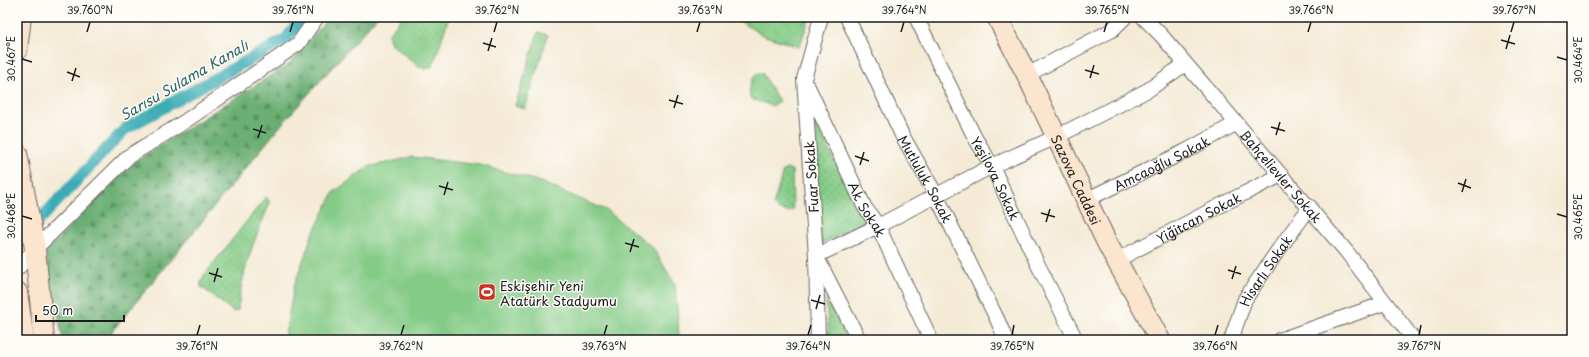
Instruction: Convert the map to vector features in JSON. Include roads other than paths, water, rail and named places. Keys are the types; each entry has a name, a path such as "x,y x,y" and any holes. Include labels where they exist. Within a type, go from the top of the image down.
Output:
{"street":[{"path":"17,50 21,17"},
{"path":"17,269 33,245 128,156 181,124 298,44 316,17"},
{"name":"Fuar Sokak","path":"818,340 816,256 804,79 821,17"},
{"name":"Mutluluk Sokak","path":"847,17 902,135 936,195 997,319 1003,339"},
{"name":"Yeşilova Sokak","path":"916,17 974,136 992,166 1037,263 1076,340"},
{"name":"Sazova Caddesi","path":"997,17 1027,75 1086,200 1160,340"},
{"path":"1027,75 1112,30 1125,17"},
{"name":"Bahçelievler Sokak","path":"1143,17 1280,175 1310,207 1346,251 1384,303 1414,340"},
{"path":"859,340 816,256 878,226 992,166 1056,137 1148,90 1185,64"},
{"name":"Ak Sokak","path":"804,79 864,206 878,226 931,340"},
{"name":"Amcaoğlu Sokak","path":"1086,200 1186,151 1236,123"},
{"path":"17,153 33,245 44,340"},
{"name":"Yiğitcan Sokak","path":"1117,260 1280,175"},
{"name":"Hisarlı Sokak","path":"1230,340 1245,299 1310,207"},
{"path":"17,292 24,340"},
{"path":"1279,340 1384,303"}],"waterway":[{"name":"Sarısu Sulama Kanalı","path":"17,244 125,129 286,39 303,17"}],"place":[{"name":"Eskişehir Yeni Atatürk Stadyumu","path":"487,292"}]}
